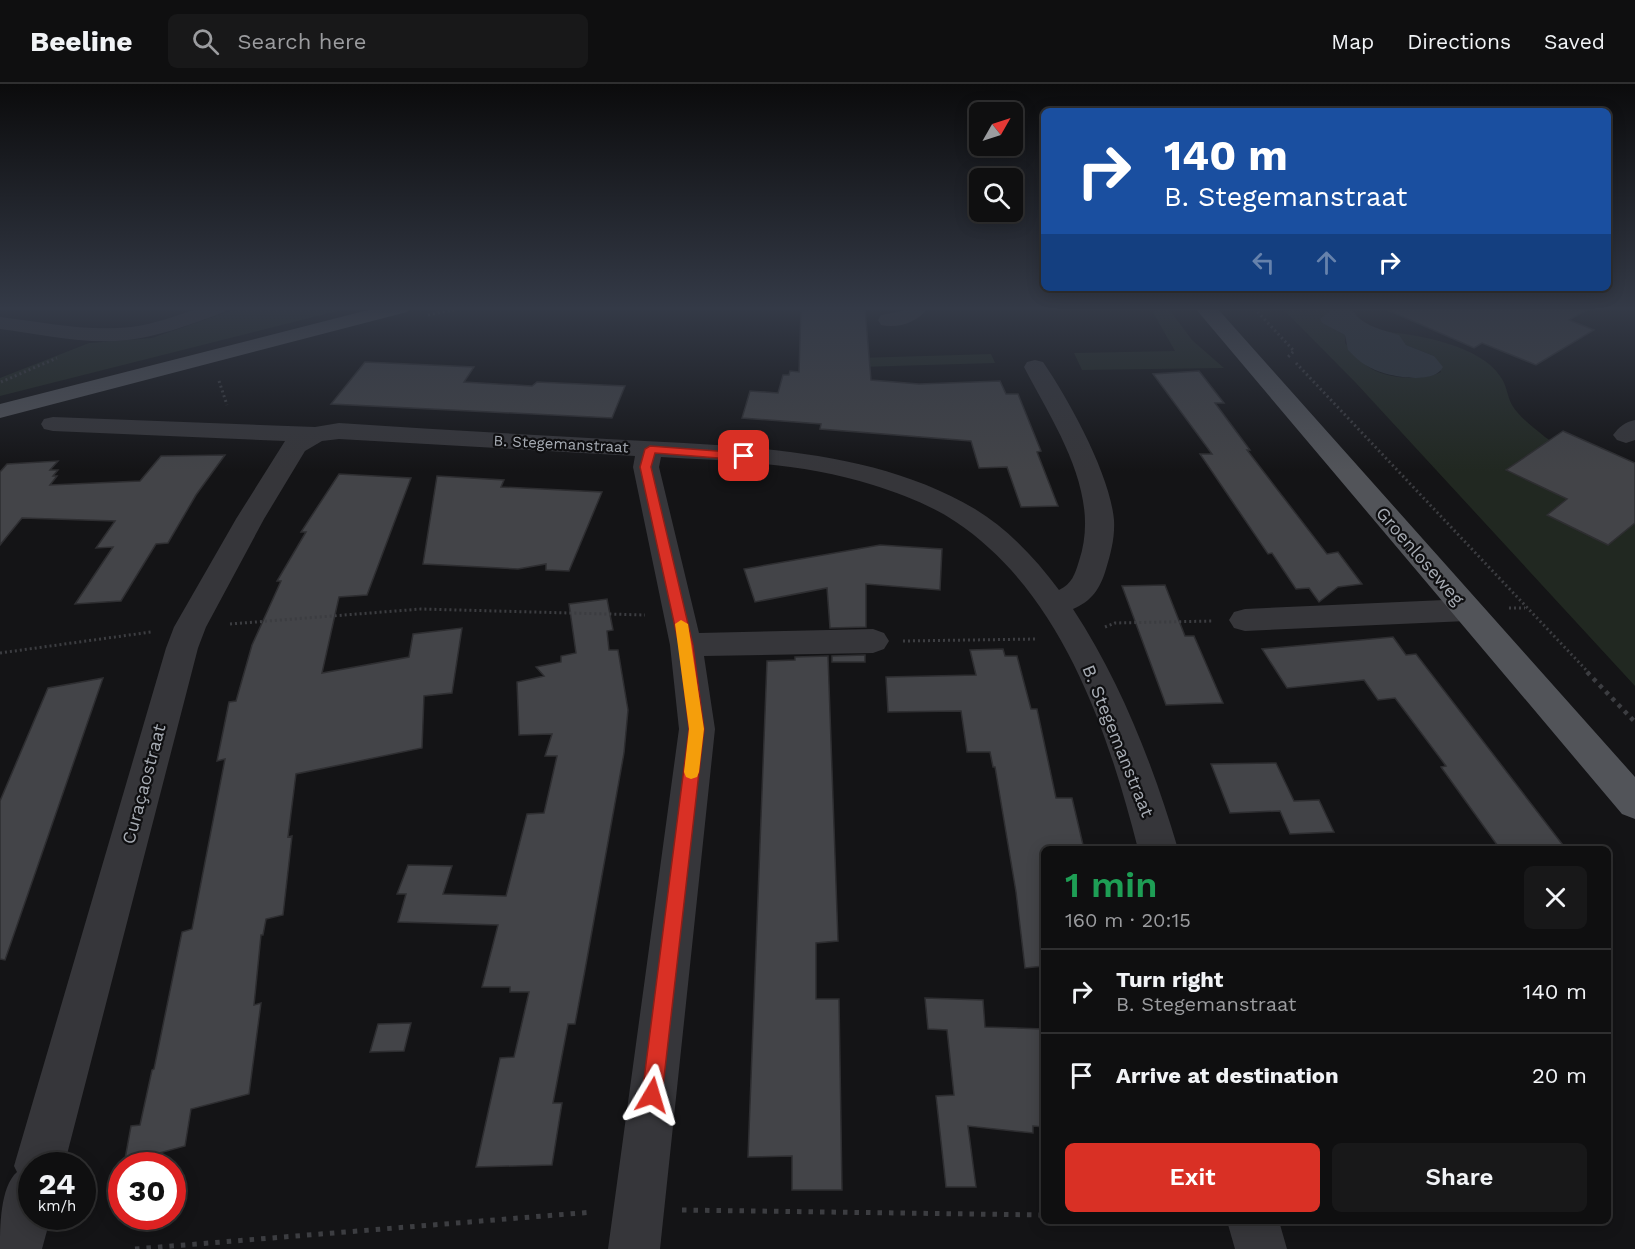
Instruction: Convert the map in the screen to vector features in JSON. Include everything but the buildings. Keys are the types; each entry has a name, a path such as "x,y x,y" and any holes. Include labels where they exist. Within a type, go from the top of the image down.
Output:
{"main road":[{"path":"0,411 189,362"},
{"name":"Groenloseweg","path":"1253,362 1635,803"}],"street":[{"path":"1035,367 1085,464 1100,513 1101,534 1096,559 1081,591 1053,605"},
{"name":"B. Stegemanstraat","path":"53,424 315,435 339,431 650,449 819,463 893,482 967,516 1017,559 1053,605 1074,638 1102,692 1147,806 1157,846"},
{"name":"Curaçaostraat","path":"43,1152 182,648 190,627 250,519 295,446 315,435"},
{"path":"634,1249 697,729 682,629 646,467 650,449"},
{"path":"1245,620 1467,610"},
{"path":"682,629 873,641"},
{"path":"1254,1224 1261,1249"},
{"path":"15,1249 21,1230"}],"path":[{"path":"1295,362 1635,722"},
{"path":"218,378 236,431"},
{"path":"0,653 190,627 422,609 682,629"},
{"path":"135,1249 484,1219 638,1210 1041,1215"}],"shaded area":[{"path":"40,362 133,362 0,396 0,378"},
{"path":"825,362 995,363 826,368"},
{"path":"1078,362 1218,362 1224,368 1082,370"},
{"path":"1336,362 1363,362 1372,369 1388,375 1416,378 1441,372 1437,362 1486,362 1502,379 1510,402 1515,409 1545,437 1577,453 1635,469 1635,686"},
{"path":"1363,362 1439,362 1443,367 1438,373 1430,376 1409,378 1387,374"}],"slow traffic":[{"path":"681,624 697,729 691,772"}],"route":[{"path":"652,1095 697,729 686,645 646,467 650,449 744,456"}]}
